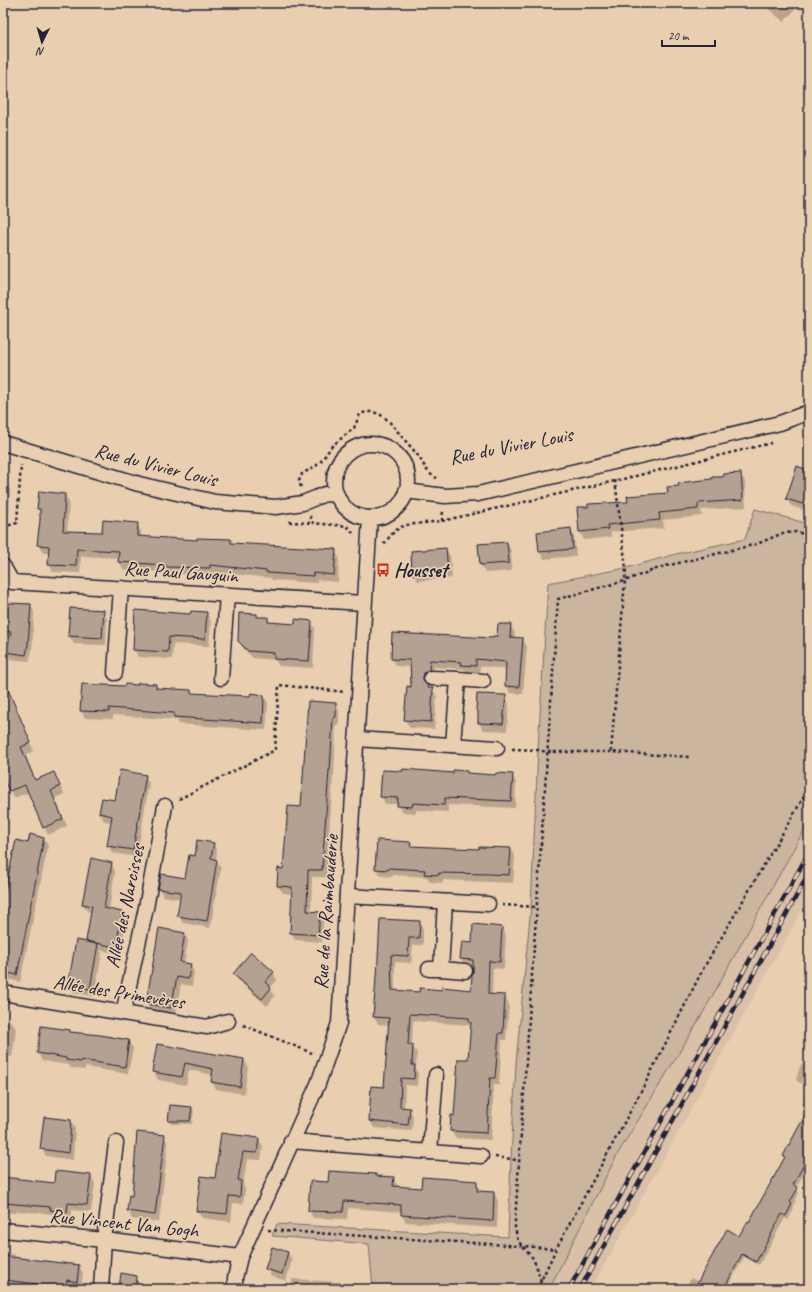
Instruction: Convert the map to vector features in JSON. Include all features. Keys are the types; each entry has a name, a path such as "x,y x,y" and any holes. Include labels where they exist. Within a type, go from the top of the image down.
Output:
{"street":[{"name":"Rue du Vivier Louis","path":"406,491 445,496 478,494 780,423 809,412"},
{"name":"Rue du Vivier Louis","path":"3,443 139,484 215,502 276,507 303,503 325,494 337,495"},
{"path":"369,444 379,445 396,454 402,462 408,481 406,491 403,499 393,511 386,515 370,518 362,517 354,514 344,505 337,495 334,485 334,475 342,457 354,448 369,444"},
{"name":"Rue de la Raimbauderie","path":"235,1289 237,1267 240,1257 254,1229 291,1141 318,1084 339,1023 370,518"},
{"name":"Rue Paul Gauguin","path":"3,566 12,582 364,603"},
{"path":"115,673 121,588"},
{"path":"221,678 227,595"},
{"path":"432,678 483,681"},
{"path":"453,745 458,679"},
{"path":"356,739 497,748"},
{"name":"Allée des Narcisses","path":"123,1013 146,908 165,806"},
{"path":"347,896 488,904"},
{"path":"445,902 435,969 465,971"},
{"name":"Allée des Primevères","path":"3,994 208,1027 228,1021"},
{"path":"430,1152 436,1075"},
{"path":"291,1141 481,1156"},
{"path":"101,1289 104,1240 116,1143"},
{"name":"Rue Vincent Van Gogh","path":"3,1230 104,1240 240,1257"}],"path":[{"name":"Rue du Vivier Louis","path":"347,526 313,523 303,503 303,493 300,481 302,474 319,464 332,446 354,428 360,414 374,412 388,419 419,457 425,469 434,477 449,481 445,496"},
{"path":"368,549 382,546 400,526 442,521 772,443"},
{"path":"3,527 17,523 21,472 21,448"},
{"path":"611,752 626,568 613,463"},
{"path":"442,521 445,496"},
{"path":"541,1281 532,1257 522,1246 516,1235 515,1221 537,907 546,752 558,600 624,581 662,567 757,544 783,533 796,532 809,535"},
{"path":"165,806 275,750 280,685 359,693"},
{"path":"497,748 538,750 546,752 611,752 690,757"},
{"path":"537,1289 556,1249 645,1084 703,969 809,788"},
{"path":"488,904 537,907"},
{"path":"228,1021 247,1026 327,1060"},
{"path":"481,1156 510,1159 520,1162"},
{"path":"254,1229 556,1249"}],"shaded area":[{"path":"755,509 809,524 809,821 699,1020 617,1155 549,1289 373,1289 369,1244 272,1236 277,1224 508,1237 516,1063 531,906 538,750 548,583 626,568 676,554 745,539"},
{"path":"809,821 809,897 591,1289 549,1289 617,1155 699,1020"}],"building":[{"path":"797,466 809,471 809,506 786,499"},
{"path":"741,473 743,500 698,503 698,509 659,513 660,520 607,525 608,529 579,532 577,507 588,507 588,504 628,502 627,496 668,493 667,487 679,486 678,483 712,479 712,477 723,477 724,474"},
{"path":"39,491 65,494 63,531 102,532 103,520 138,523 137,536 197,540 197,538 231,539 231,543 336,549 334,575 313,573 313,576 267,573 267,571 210,565 210,568 166,567 166,565 118,562 119,551 77,549 76,566 48,565 49,546 37,545 40,520 40,509 37,509"},
{"path":"571,528 573,549 539,552 537,532"},
{"path":"507,542 509,563 480,565 478,544"},
{"path":"446,548 448,571 412,574 411,551"},
{"path":"7,603 31,604 26,655 6,652 11,632 3,631 3,617 7,617"},
{"path":"70,608 104,610 102,638 68,636"},
{"path":"135,610 190,614 191,611 207,612 205,639 169,637 168,652 133,650"},
{"path":"239,613 257,614 257,617 268,617 268,622 295,624 295,619 312,621 309,661 274,659 274,653 248,651 238,641"},
{"path":"498,624 511,624 510,637 523,638 519,687 505,686 506,662 476,659 476,666 460,665 461,662 430,660 429,670 424,673 423,678 428,688 433,688 431,722 404,720 407,686 411,687 410,660 391,659 392,633 493,638 493,636 497,636"},
{"path":"3,678 31,743 21,747 35,780 54,772 60,786 51,791 63,819 43,828 25,785 9,791 3,778 3,747 8,745 3,732"},
{"path":"138,683 156,684 156,688 191,690 191,693 250,696 251,693 264,695 263,723 174,717 174,713 109,708 109,712 80,711 82,684 125,686 125,684 138,685"},
{"path":"477,694 506,695 503,724 478,723 478,711 476,710"},
{"path":"308,701 336,703 336,717 333,718 322,870 308,870 307,911 320,912 318,935 290,933 292,887 277,886 278,868 283,869 288,806 301,807"},
{"path":"403,769 453,773 453,770 467,771 467,773 495,775 496,773 513,774 511,801 445,798 444,805 413,803 412,807 397,806 398,798 380,797 382,770 403,771"},
{"path":"120,770 146,775 133,850 107,846 112,816 99,813 102,798 115,800"},
{"path":"30,834 44,838 17,975 3,972 3,901 16,840 28,843"},
{"path":"197,840 214,843 211,858 217,860 207,921 177,916 181,892 158,889 161,874 185,878 189,855 195,856"},
{"path":"377,840 411,842 410,846 479,849 479,847 511,848 509,875 439,873 439,875 424,874 425,870 389,868 388,870 375,869"},
{"path":"91,858 112,863 104,908 122,912 116,947 86,941 92,906 82,904"},
{"path":"380,919 420,921 419,938 409,938 408,956 391,955 392,990 419,992 420,988 442,990 442,987 471,990 473,960 460,959 462,942 472,943 473,924 502,927 500,962 489,961 488,994 505,995 503,1033 499,1033 495,1078 490,1078 487,1133 450,1131 451,1115 454,1116 458,1059 468,1059 471,1022 469,1022 469,1018 410,1014 408,1045 413,1045 412,1065 415,1065 414,1079 401,1078 400,1107 410,1108 408,1125 369,1121 371,1086 384,1087 389,1018 373,1017 377,978"},
{"path":"159,928 185,933 180,962 191,964 188,979 177,977 171,1008 146,1004"},
{"path":"76,940 98,944 90,989 68,986"},
{"path":"251,952 274,972 265,982 271,988 262,999 233,974"},
{"path":"41,1026 70,1030 70,1032 129,1040 125,1067 81,1060 81,1062 66,1060 66,1058 37,1053"},
{"path":"157,1044 244,1059 240,1087 211,1082 213,1069 185,1063 182,1077 152,1072"},
{"path":"170,1105 192,1107 190,1121 168,1121"},
{"path":"809,1108 809,1155 793,1185 798,1188 790,1202 792,1204 786,1216 782,1214 756,1262 742,1254 724,1289 694,1289 727,1229 739,1236 748,1221 749,1222 785,1157 783,1156"},
{"path":"44,1117 71,1120 69,1153 40,1149"},
{"path":"137,1132 165,1135 155,1215 127,1211 129,1195 132,1196"},
{"path":"221,1133 259,1138 257,1153 243,1152 238,1180 241,1181 240,1197 229,1196 227,1214 196,1211 201,1176 215,1178"},
{"path":"55,1171 91,1175 87,1205 68,1203 67,1212 50,1210 51,1207 3,1203 3,1177 54,1183"},
{"path":"329,1171 376,1174 376,1176 394,1177 393,1186 421,1188 422,1177 477,1181 477,1191 494,1192 493,1221 401,1215 401,1205 344,1201 343,1212 308,1211 310,1181 328,1182"},
{"path":"272,1247 288,1252 282,1274 265,1269"},
{"path":"3,1256 79,1265 77,1282 67,1280 66,1289 37,1289 38,1284 3,1280"},
{"path":"121,1273 137,1276 136,1289 119,1289"}],"railway":[{"path":"569,1289 809,852"},
{"path":"580,1289 809,873"}],"place":[{"name":"Housset","path":"383,570"}]}
